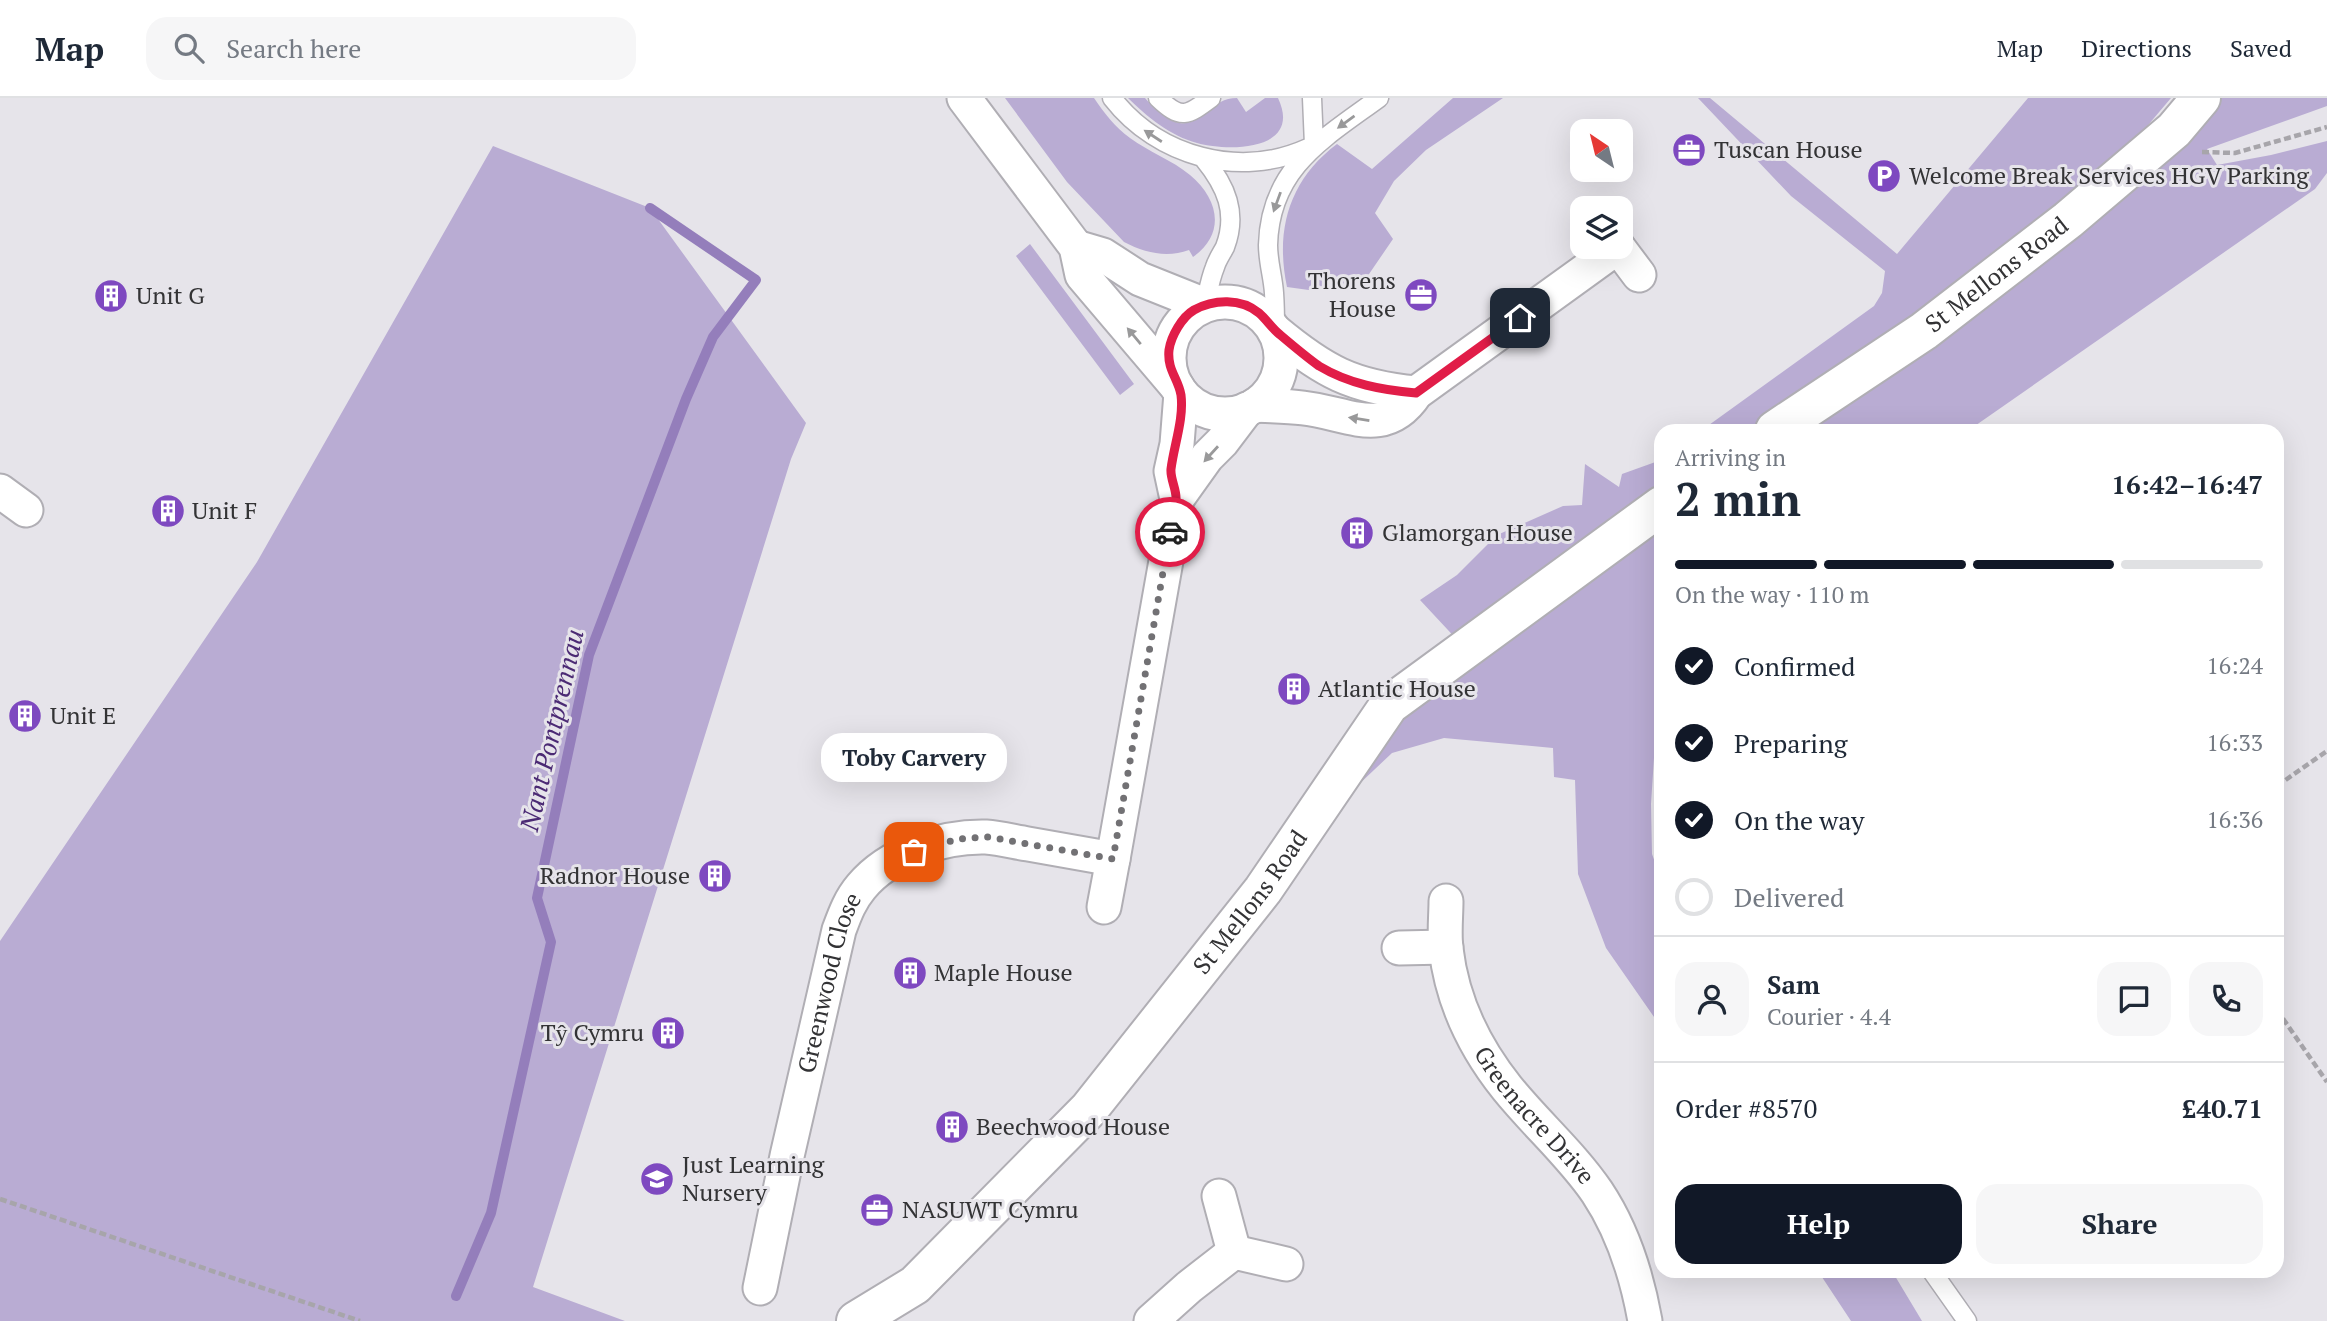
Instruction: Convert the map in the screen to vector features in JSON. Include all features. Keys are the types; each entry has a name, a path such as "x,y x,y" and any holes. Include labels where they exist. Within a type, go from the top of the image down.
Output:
{"main road":[{"name":"St Mellons Road","path":"1784,424 1924,331 2068,220 2174,130 2201,98"},
{"name":"St Mellons Road","path":"856,1321 915,1285 1089,1109 1263,890 1389,705 1654,511"}],"street":[{"path":"964,98 1076,247 1082,275 1179,391 1192,404 1211,412 1233,414 1251,407 1304,408 1366,421 1385,419 1405,410 1416,393 1592,259"},
{"path":"1076,247 1103,255 1140,279 1205,305"},
{"path":"1631,259 1639,275"},
{"path":"1104,907 1177,499 1171,471 1177,444 1179,391 1170,369 1170,346 1179,325 1189,313 1205,305 1216,302 1239,303 1260,314 1275,331 1320,366 1342,377 1385,390 1416,393"},
{"path":"1177,499 1207,457 1251,407 1270,390 1280,370 1280,350 1275,331"},
{"name":"Greenwood Close","path":"760,1288 836,942 849,904 861,887 877,871 898,858 958,839 988,837 1113,859"},
{"name":"Greenacre Drive","path":"1446,901 1446,947 1453,983 1467,1024 1484,1055 1508,1088 1577,1164 1599,1195 1627,1251 1645,1321"},
{"path":"1399,948 1446,947"},
{"path":"1219,1196 1234,1252"},
{"path":"1234,1252 1286,1264"},
{"path":"1152,1321 1189,1287 1234,1252"}],"lane":[{"path":"1112,98 1133,122 1151,135 1204,159 1237,162 1291,156 1314,145 1379,98"},
{"path":"1158,98 1176,113 1183,114 1194,111 1211,98"},
{"path":"1275,331 1274,293 1268,246 1273,211 1295,165 1314,145 1314,99"},
{"path":"1204,159 1227,193 1231,211 1227,237 1215,265 1205,305"},
{"path":"1937,1278 1967,1321"}],"path":[{"path":"2160,142 2183,152 2235,153 2327,127"},
{"path":"2284,781 2327,751"},
{"path":"2284,1020 2327,1082"},
{"path":"0,1199 360,1321"}],"shaded area":[{"path":"1005,98 1094,98 1110,120 1125,134 1183,170 1200,184 1215,216 1211,238 1204,248 1193,257 1189,250 1173,254 1156,253 1124,242 1067,182"},
{"path":"1128,98 1145,98 1162,114 1176,122 1187,123 1224,100 1237,98 1246,112 1265,98 1278,98 1283,116 1280,129 1272,138 1259,144 1243,147 1211,146 1187,140 1169,131"},
{"path":"1453,98 1503,98 1426,150 1394,181 1375,213 1393,239 1367,277 1316,291 1287,287 1283,246 1285,226 1297,190 1321,158 1337,144 1372,169"},
{"path":"1698,98 1710,98 1897,254 2028,98 2171,98 2143,131 1952,300 1774,424 1710,424 1874,306 1882,293 1885,271 1791,196"},
{"path":"2218,98 2327,98 2327,106 2207,149 2217,165 2327,141 2327,173 2315,189 1978,424 1796,424"},
{"path":"493,146 650,208 806,423 791,459 533,1287 625,1321 0,1321 0,941 257,562"},
{"path":"1030,244 1134,384 1120,395 1016,256"},
{"path":"1654,463 1654,508 1461,644 1420,600 1457,575 1497,535 1563,506 1582,505 1585,464 1619,487 1622,474"},
{"path":"1654,524 1654,758 1651,804 1654,860 1654,1017 1606,948 1578,874 1575,780 1554,777 1553,748 1444,738 1392,753 1321,820 1384,724"},
{"path":"1823,1278 1896,1278 1922,1321 1851,1321"}],"waterway":[{"name":"Nant Pontprennau","path":"456,1296 491,1213 551,942 537,898 589,655 686,399 713,337 756,280 650,208"}],"way so far":[{"path":"914,852 958,839 988,837 1113,859 1170,532"}],"place":[{"name":"Tuscan House","path":"1689,150"},
{"name":"Welcome Break Services HGV Parking","path":"1884,176"},
{"name":"Thorens House","path":"1421,295"},
{"name":"Unit G","path":"111,296"},
{"name":"Unit F","path":"168,511"},
{"name":"Glamorgan House","path":"1357,533"},
{"name":"Atlantic House","path":"1294,689"},
{"name":"Unit E","path":"25,716"},
{"name":"Toby Carvery","path":"914,852"},
{"name":"Radnor House","path":"715,876"},
{"name":"Maple House","path":"910,973"},
{"name":"Tŷ Cymru","path":"668,1033"},
{"name":"Beechwood House","path":"952,1127"},
{"name":"Just Learning Nursery","path":"657,1179"},
{"name":"NASUWT Cymru","path":"877,1210"}],"route":[{"path":"1170,532 1177,499 1171,471 1177,444 1181,393 1170,369 1170,346 1179,325 1189,313 1216,302 1239,303 1260,314 1275,331 1320,366 1366,386 1416,393 1520,318"}]}
